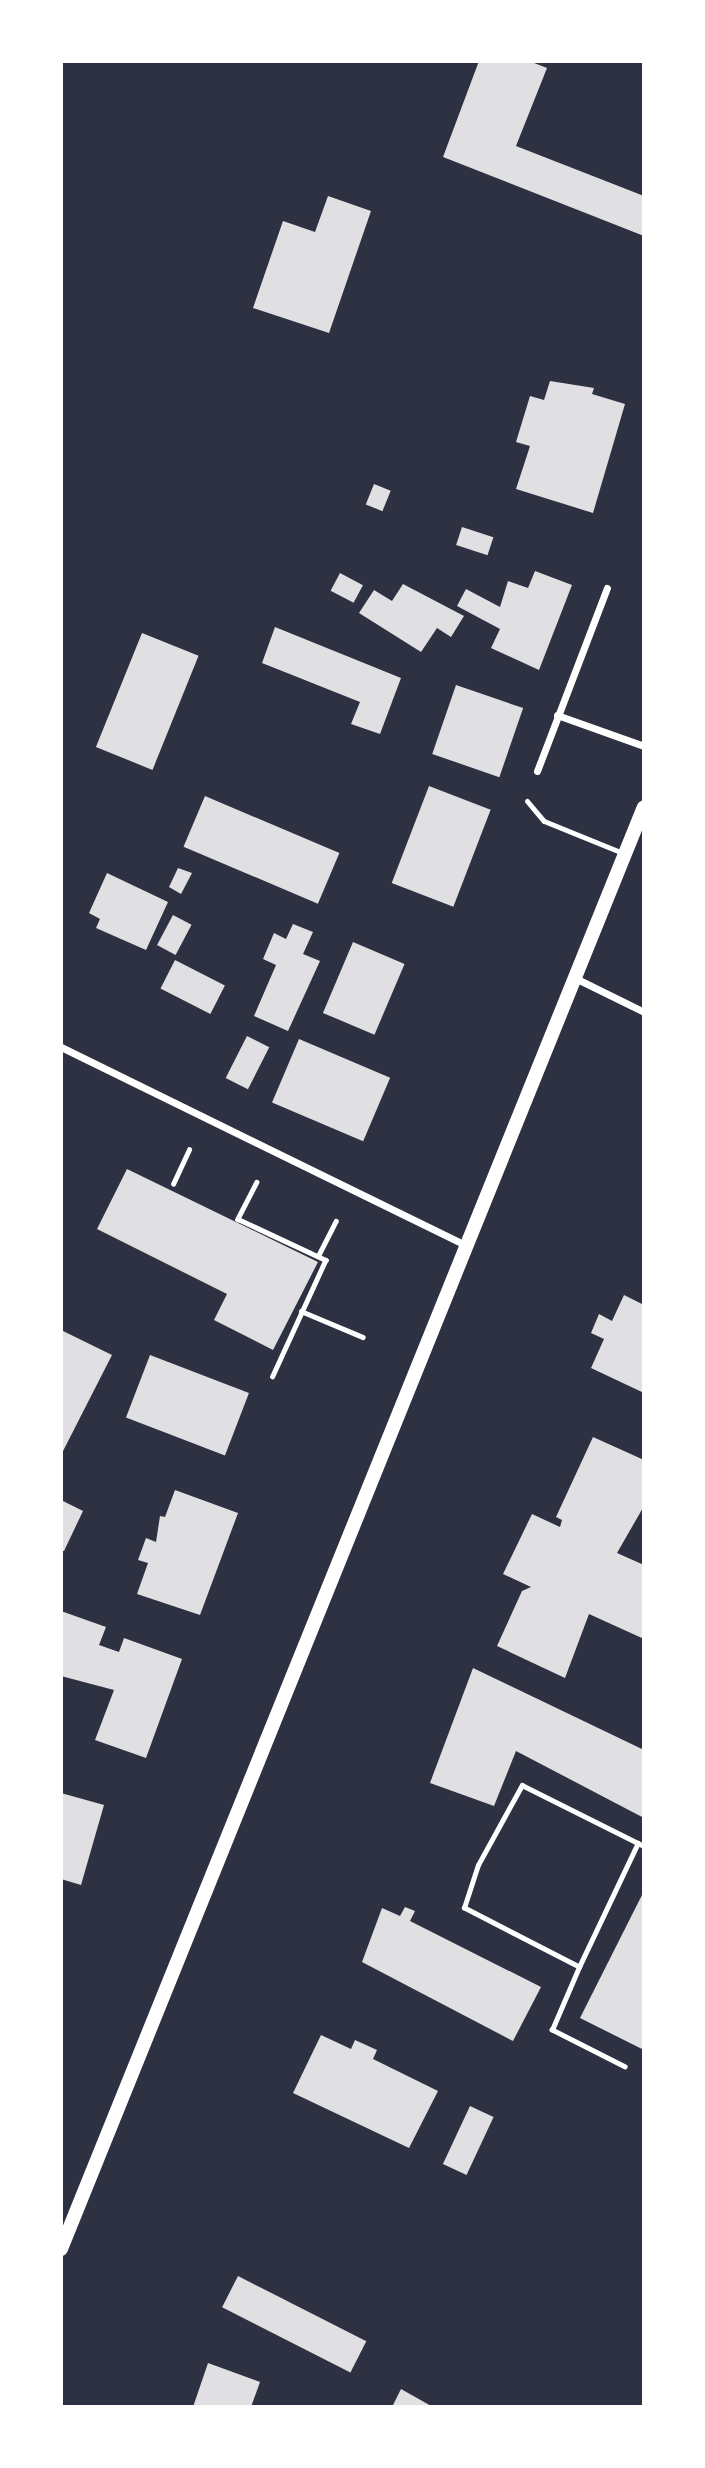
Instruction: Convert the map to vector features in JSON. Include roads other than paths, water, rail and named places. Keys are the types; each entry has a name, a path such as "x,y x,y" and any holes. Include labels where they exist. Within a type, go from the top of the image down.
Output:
{"main road":[{"path":"61,2249 573,977 644,807"}],"street":[{"path":"537,771 607,588"},
{"path":"557,715 644,746"},
{"path":"573,977 644,1012"},
{"path":"61,1046 465,1245"}],"lane":[{"path":"527,801 544,821 625,854"}]}
